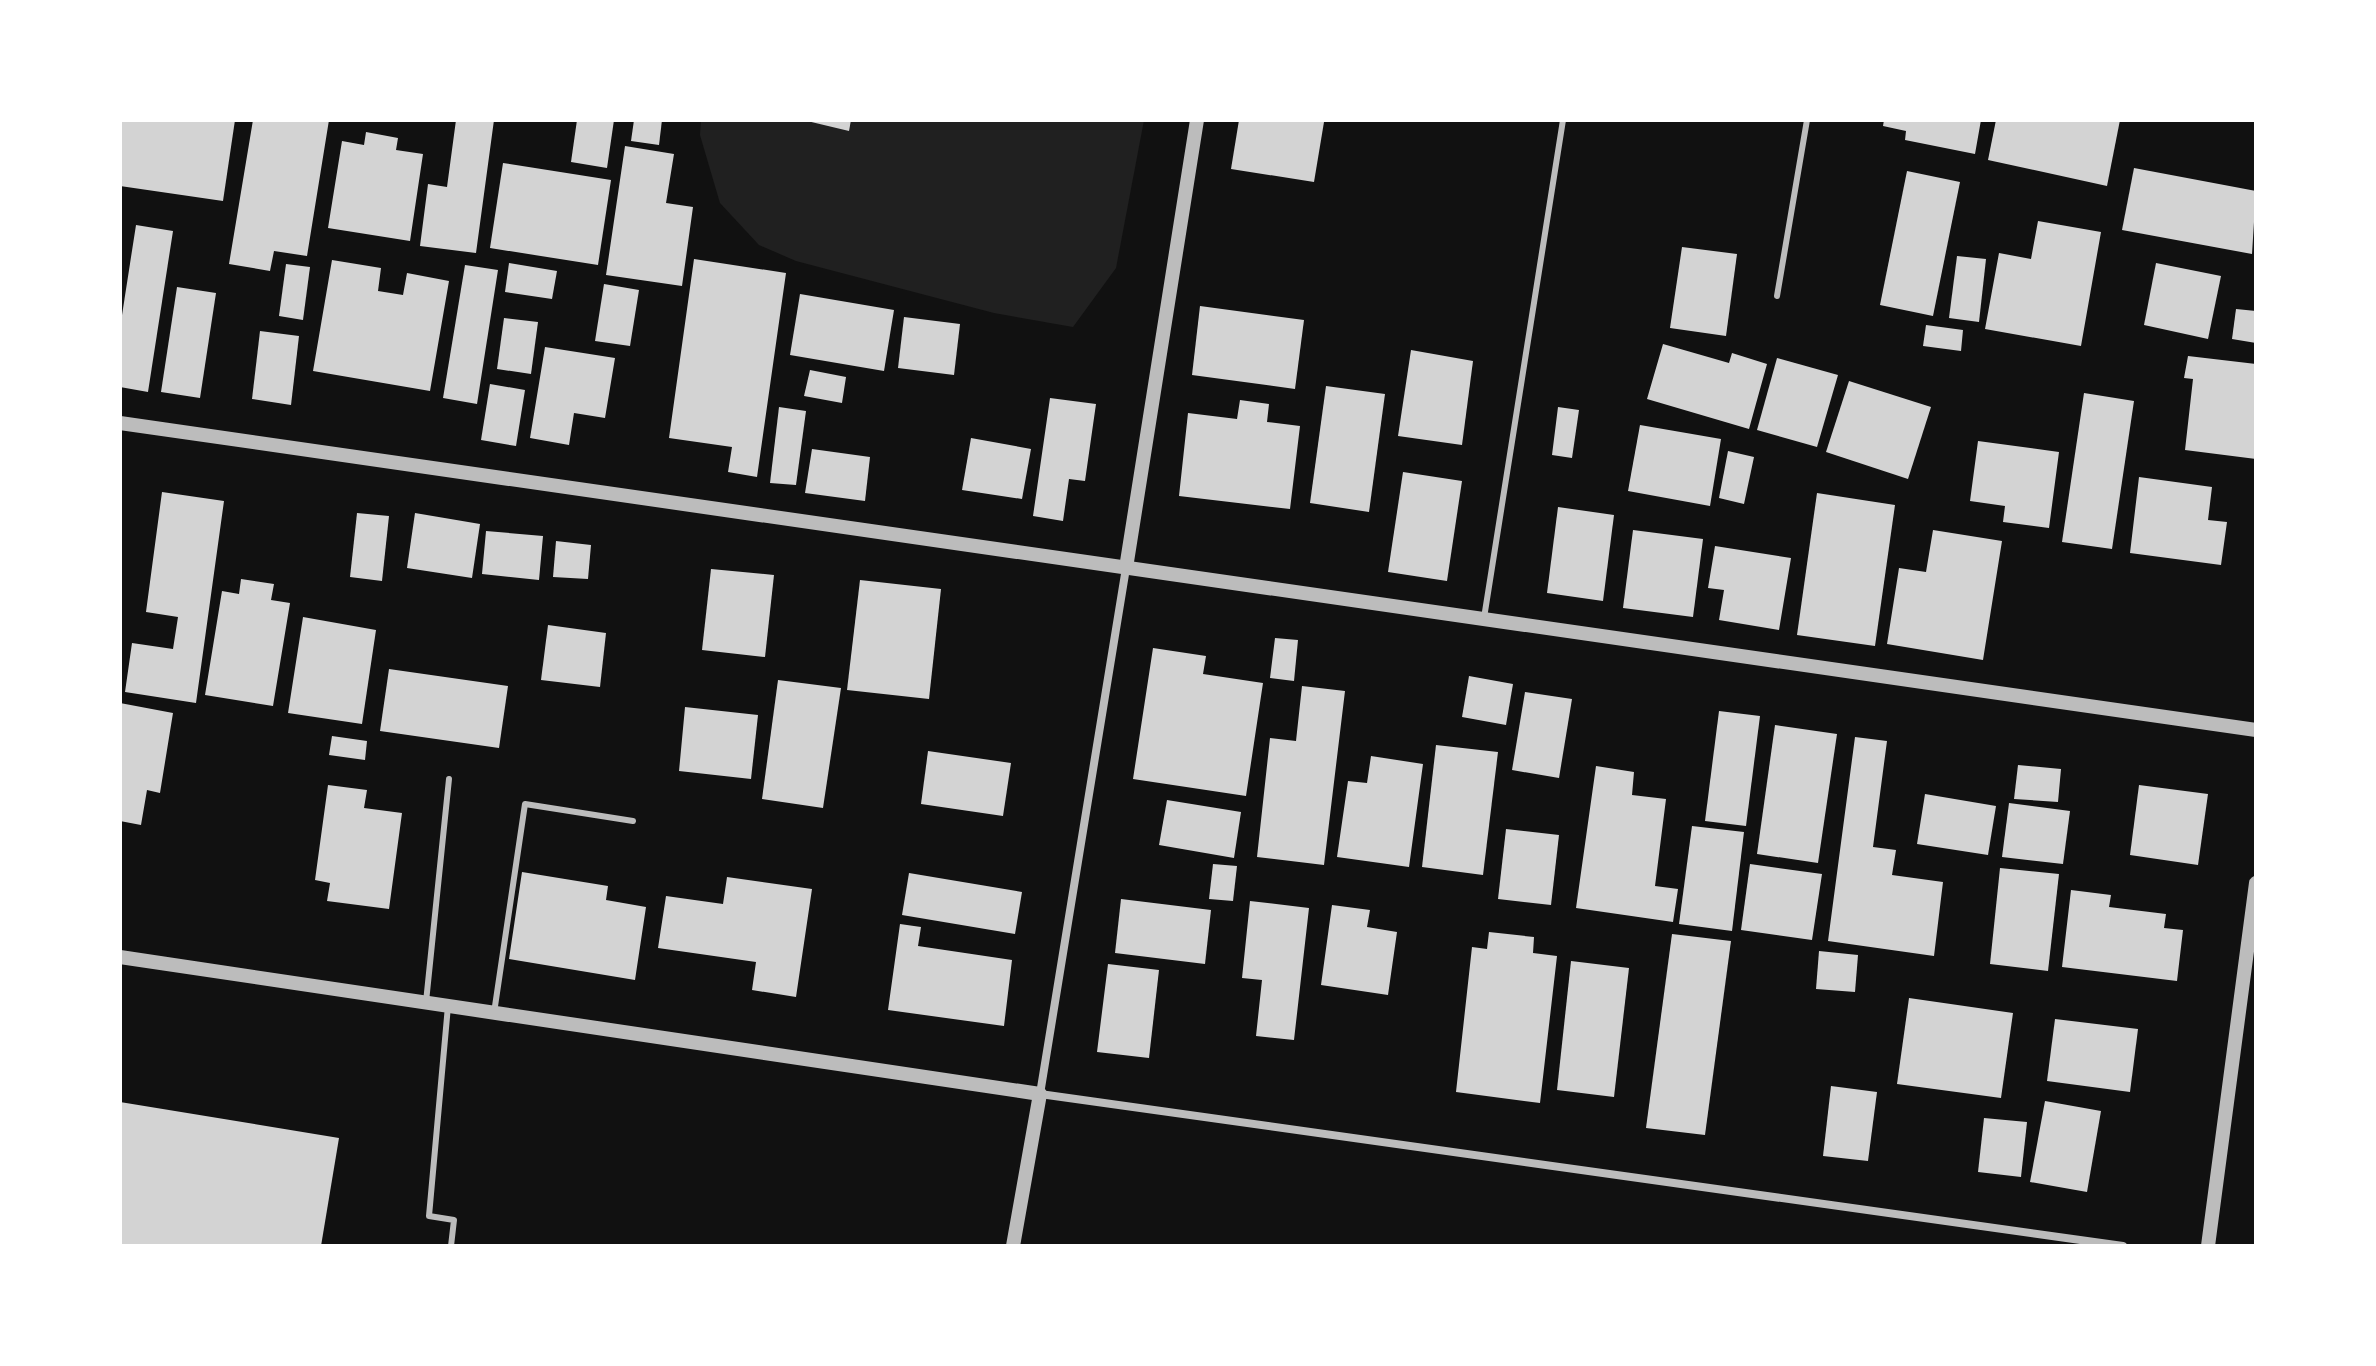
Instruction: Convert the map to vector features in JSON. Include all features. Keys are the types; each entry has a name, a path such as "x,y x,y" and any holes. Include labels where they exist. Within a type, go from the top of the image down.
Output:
{"street":[{"path":"1013,1246 1197,120"},
{"path":"120,423 2256,730"},
{"path":"2208,1246 2256,883"},
{"path":"120,957 1040,1094 2123,1246"}],"lane":[{"path":"1483,619 1563,120"},
{"path":"1777,296 1807,120"},
{"path":"426,1003 449,779"},
{"path":"494,1013 525,804 633,821"},
{"path":"448,1006 429,1216 454,1220 451,1246"}],"shaded area":[{"path":"701,120 1144,120 1116,268 1073,327 994,313 796,261 759,245 720,203 700,135"}],"building":[{"path":"120,120 235,120 223,201 120,186"},
{"path":"253,120 329,120 307,256 274,251 270,271 229,264"},
{"path":"456,120 494,120 476,253 420,246 428,184 447,187"},
{"path":"577,120 614,120 607,168 571,162"},
{"path":"634,120 662,120 659,145 631,141"},
{"path":"803,120 851,120 849,131"},
{"path":"1239,120 1324,122 1314,182 1231,169"},
{"path":"1884,120 1981,120 1975,154 1905,140 1906,131 1883,126"},
{"path":"1996,120 2120,120 2107,186 1988,160"},
{"path":"366,132 398,138 396,150 423,154 410,241 328,228 342,141 364,145"},
{"path":"625,146 674,154 666,203 693,207 682,286 606,275"},
{"path":"503,163 611,180 598,265 490,248"},
{"path":"2134,168 2256,191 2252,254 2122,230"},
{"path":"1907,171 1960,182 1933,316 1880,305"},
{"path":"2038,221 2101,232 2081,346 1985,329 1999,253 2031,259"},
{"path":"136,225 173,231 148,392 120,387 120,328"},
{"path":"1682,247 1737,254 1726,336 1670,328"},
{"path":"1957,256 1986,259 1979,322 1949,318"},
{"path":"694,259 786,273 757,477 728,472 732,447 669,438"},
{"path":"332,260 381,268 378,291 403,295 407,273 449,281 430,391 313,371"},
{"path":"509,263 557,271 552,299 505,292"},
{"path":"2156,263 2221,276 2208,339 2144,325"},
{"path":"286,264 310,267 303,320 279,316"},
{"path":"465,265 498,270 477,404 443,398"},
{"path":"604,284 639,290 630,346 595,341"},
{"path":"177,287 216,293 200,398 161,392"},
{"path":"800,294 894,310 884,371 790,355"},
{"path":"1200,306 1304,320 1295,389 1192,375"},
{"path":"2236,309 2256,311 2256,343 2232,339"},
{"path":"904,317 960,324 954,375 898,368"},
{"path":"504,318 538,322 531,374 497,369"},
{"path":"1926,325 1963,330 1961,351 1923,346"},
{"path":"260,331 299,336 291,405 252,399"},
{"path":"1663,344 1729,363 1732,353 1767,364 1749,429 1647,399"},
{"path":"545,347 615,358 605,418 574,413 569,445 530,438"},
{"path":"1411,350 1473,361 1462,445 1398,436"},
{"path":"2188,356 2256,364 2256,459 2185,450 2193,379 2184,378"},
{"path":"1777,358 1838,375 1817,447 1757,430"},
{"path":"810,370 846,377 842,403 804,396"},
{"path":"1849,381 1931,407 1908,479 1826,452"},
{"path":"490,384 525,390 516,446 481,440"},
{"path":"1326,386 1385,394 1369,512 1310,503"},
{"path":"2084,393 2134,401 2112,549 2062,542"},
{"path":"1050,398 1096,404 1085,481 1069,479 1063,521 1033,516"},
{"path":"1240,400 1269,404 1267,422 1300,426 1290,509 1179,496 1188,413 1237,419"},
{"path":"779,407 806,411 796,485 770,483"},
{"path":"1558,407 1579,410 1572,458 1552,455"},
{"path":"1640,425 1721,439 1710,506 1628,491"},
{"path":"971,438 1031,449 1022,499 962,490"},
{"path":"1978,441 2059,452 2049,528 2003,522 2005,506 1970,501"},
{"path":"812,449 870,457 865,501 805,493"},
{"path":"1728,451 1754,457 1744,504 1719,498"},
{"path":"1403,472 1462,481 1447,581 1388,572"},
{"path":"2139,477 2212,487 2208,520 2227,522 2221,565 2130,553"},
{"path":"162,492 224,501 196,703 125,692 132,643 173,649 178,617 146,612"},
{"path":"1817,493 1895,505 1875,646 1797,635"},
{"path":"1558,507 1614,515 1603,601 1547,593"},
{"path":"357,513 389,516 382,581 350,577"},
{"path":"415,513 480,524 472,578 407,568"},
{"path":"1633,530 1703,539 1693,617 1623,608"},
{"path":"1933,530 2002,541 1983,660 1887,644 1899,568 1926,572"},
{"path":"486,531 543,536 539,580 482,574"},
{"path":"556,541 591,545 588,579 553,577"},
{"path":"1715,546 1791,558 1779,630 1719,620 1724,590 1708,588"},
{"path":"711,569 774,575 765,657 702,650"},
{"path":"241,579 274,584 271,600 290,603 273,706 205,695 222,591 239,594"},
{"path":"860,580 941,589 929,699 847,690"},
{"path":"303,617 376,630 362,724 288,713"},
{"path":"548,625 606,633 600,687 541,680"},
{"path":"1275,638 1298,640 1294,681 1270,678"},
{"path":"1153,648 1206,656 1203,674 1263,683 1246,796 1133,779"},
{"path":"389,669 508,686 499,748 380,731"},
{"path":"1469,676 1513,684 1506,725 1462,717"},
{"path":"778,680 841,688 823,808 762,799"},
{"path":"1302,686 1345,691 1324,865 1257,857 1270,738 1296,741"},
{"path":"1525,692 1572,699 1559,778 1512,770"},
{"path":"120,703 173,713 160,793 147,790 141,825 120,821"},
{"path":"685,707 758,715 751,779 679,771"},
{"path":"1719,711 1760,716 1746,826 1705,821"},
{"path":"1775,725 1837,734 1818,863 1757,854"},
{"path":"332,736 367,741 365,760 329,755"},
{"path":"1855,737 1887,741 1873,847 1896,850 1892,875 1943,882 1934,956 1828,941"},
{"path":"1436,745 1498,752 1483,875 1422,867"},
{"path":"928,751 1011,763 1003,816 921,804"},
{"path":"1371,756 1423,764 1409,867 1337,857 1348,781 1367,783"},
{"path":"2018,765 2061,769 2058,802 2014,799"},
{"path":"1596,766 1634,772 1632,795 1666,799 1655,886 1678,889 1673,922 1576,908"},
{"path":"328,785 367,790 364,808 402,813 389,909 327,901 330,883 315,880"},
{"path":"2139,785 2208,794 2198,865 2130,855"},
{"path":"1925,794 1996,806 1988,855 1917,844"},
{"path":"1167,800 1241,812 1234,858 1159,845"},
{"path":"2009,803 2070,811 2063,864 2002,857"},
{"path":"1692,826 1744,832 1732,931 1679,924"},
{"path":"1506,829 1559,835 1551,905 1498,899"},
{"path":"1213,864 1237,866 1233,901 1209,899"},
{"path":"1750,864 1822,874 1812,940 1741,930"},
{"path":"2000,868 2059,874 2048,971 1990,964"},
{"path":"522,872 608,886 606,900 646,907 635,980 509,959"},
{"path":"909,873 1022,892 1015,934 902,915"},
{"path":"727,877 812,889 796,997 752,990 756,962 658,948 666,896 723,904"},
{"path":"2071,890 2111,895 2109,907 2166,914 2164,928 2183,930 2177,981 2062,967"},
{"path":"1121,899 1211,910 1205,964 1115,953"},
{"path":"1250,901 1309,908 1294,1040 1256,1036 1262,980 1242,978"},
{"path":"1332,905 1370,910 1367,927 1397,932 1388,995 1321,985"},
{"path":"900,924 921,927 918,946 1012,960 1004,1026 888,1010"},
{"path":"1489,932 1534,937 1533,953 1557,956 1540,1103 1456,1092 1472,947 1487,949"},
{"path":"1672,934 1731,941 1705,1135 1646,1128"},
{"path":"1819,951 1858,955 1855,992 1816,989"},
{"path":"1571,961 1629,968 1614,1097 1557,1090"},
{"path":"1108,964 1159,970 1149,1058 1097,1052"},
{"path":"1909,998 2013,1013 2001,1098 1897,1084"},
{"path":"2055,1019 2138,1029 2130,1092 2047,1081"},
{"path":"1831,1086 1877,1092 1868,1161 1823,1156"},
{"path":"2045,1101 2101,1111 2087,1192 2030,1182"},
{"path":"120,1102 339,1138 321,1246 120,1246"},
{"path":"1984,1118 2027,1122 2021,1177 1978,1172"}]}
